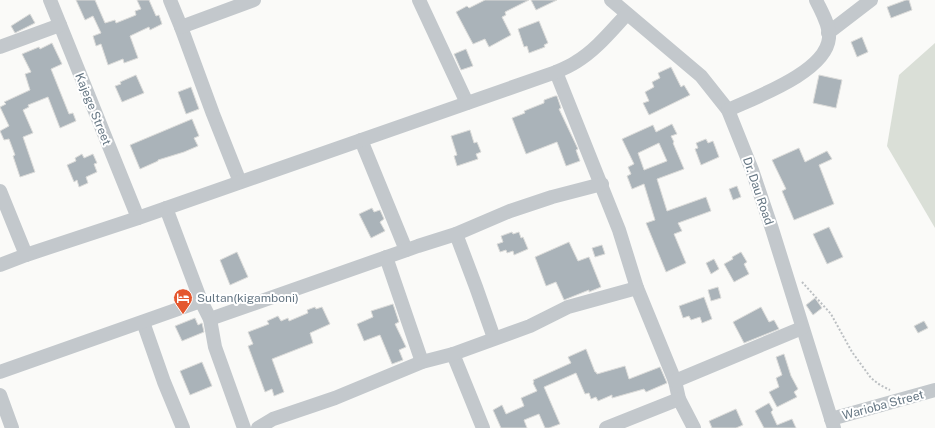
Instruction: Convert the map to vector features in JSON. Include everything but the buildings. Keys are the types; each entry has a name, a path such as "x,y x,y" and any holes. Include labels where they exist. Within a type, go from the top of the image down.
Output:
{"street":[{"name":"Kajege Street","path":"50,0 138,218"},
{"path":"170,0 212,114 240,182"},
{"path":"181,27 254,0"},
{"path":"419,0 467,103"},
{"name":"Dr. Dau Road","path":"610,0 701,76 728,110 757,184 832,423"},
{"path":"728,110 786,83 801,74 825,51 829,37 828,27 816,0"},
{"path":"828,33 871,0"},
{"path":"0,265 556,72 576,62 590,52 627,14"},
{"path":"0,47 60,25"},
{"path":"556,72 602,184 619,230 637,288 675,381 679,399 694,428"},
{"path":"361,140 406,250"},
{"path":"210,319 406,250 456,234 517,209 552,197 602,184"},
{"path":"0,191 26,255"},
{"path":"166,208 201,301 210,319 215,347 244,428"},
{"path":"456,234 494,338"},
{"path":"386,258 422,362"},
{"path":"258,428 273,419 335,398 422,362 453,354 530,326 568,307 637,288"},
{"path":"0,372 201,301"},
{"path":"143,322 164,382 183,428"},
{"path":"675,381 802,328"},
{"path":"453,354 483,428"},
{"name":"Warioba Street","path":"832,423 935,390"},
{"path":"0,395 12,428"},
{"path":"606,428 679,399"}],"path":[{"path":"801,281 831,314 852,352 871,378 880,385 908,398"}],"shaded area":[{"path":"935,43 935,228 887,146 899,75"}],"place":[{"name":"Sultan(kigamboni)","path":"183,315"}]}
